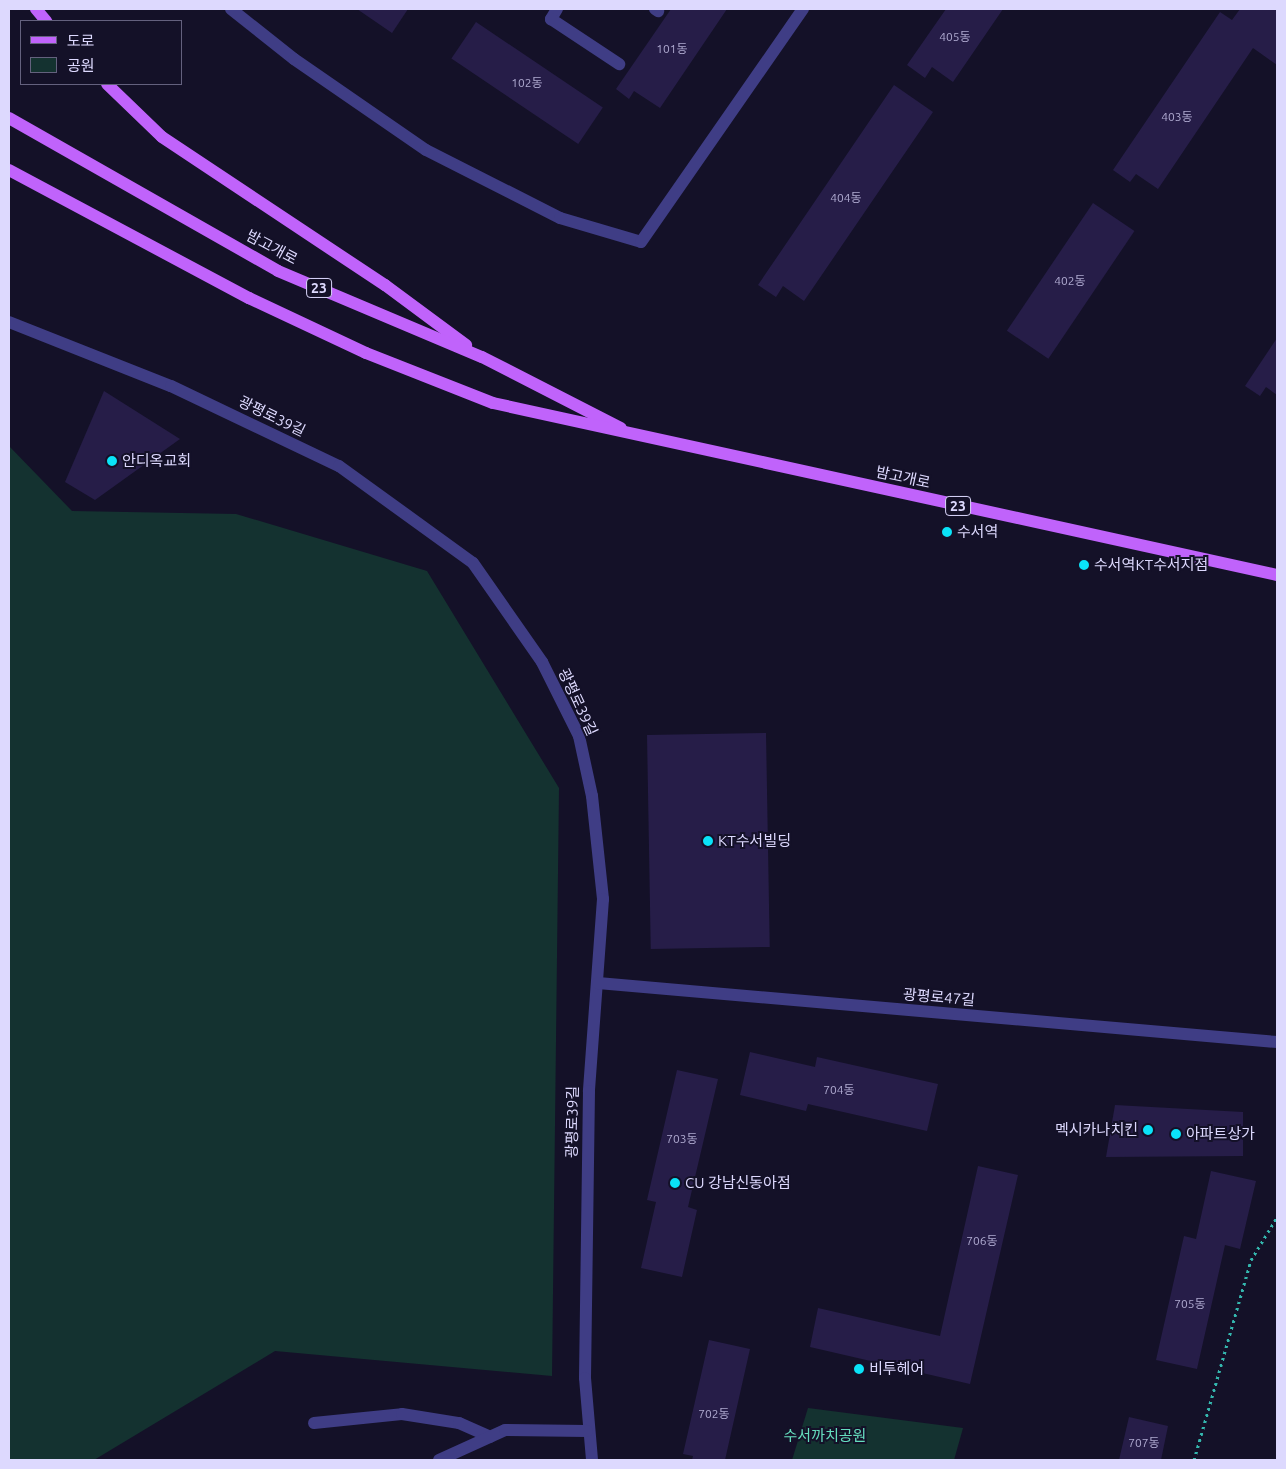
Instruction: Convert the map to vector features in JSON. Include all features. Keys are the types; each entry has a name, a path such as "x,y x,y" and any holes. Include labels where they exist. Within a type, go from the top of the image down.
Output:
{"main road":[{"path":"36,9 45,20"},
{"path":"108,85 162,137 385,285 482,357"},
{"name":"밤고개로","path":"9,118 278,271 482,357 639,437"},
{"name":"밤고개로","path":"9,170 249,298 366,353 493,403 639,437 1277,575"}],"street":[{"path":"230,9 294,59 426,150 560,218 641,242 803,9"},
{"path":"557,9 551,19 619,64"},
{"name":"광평로39길","path":"9,322 171,386 339,466 473,563 542,662 579,736 592,796 603,900 589,1091 585,1378 588,1431 592,1460"},
{"name":"광평로47길","path":"598,984 1277,1042"},
{"path":"314,1423 402,1414 459,1423 490,1437"},
{"path":"439,1460 504,1430 588,1431"}],"path":[{"path":"1194,1460 1251,1260 1277,1217"}],"green space":[{"path":"9,446 72,511 236,514 427,571 559,788 552,1376 275,1351 94,1460 9,1460"},
{"name":"수서까치공원","path":"808,1408 963,1428 954,1460 792,1460"}],"building":[{"path":"357,9 408,9 392,33"},
{"path":"671,9 727,9 660,108 634,91 629,99 616,89"},
{"path":"946,9 1003,9 953,82 932,67 925,78 907,65"},
{"path":"1240,9 1277,9 1277,65 1253,48 1158,189 1136,174 1130,182 1113,170 1220,12 1232,20"},
{"path":"476,22 603,108 578,144 451,58"},
{"path":"894,85 933,112 804,301 783,286 776,297 758,285"},
{"path":"1093,203 1134,231 1048,359 1007,331"},
{"path":"1277,338 1277,395 1266,387 1260,396 1245,386"},
{"name":"안디옥교회","path":"104,391 180,439 95,500 65,482"},
{"name":"KT수서빌딩","path":"766,733 770,947 651,949 647,735"},
{"path":"750,1052 815,1067 817,1057 938,1084 927,1131 808,1104 806,1111 740,1095"},
{"path":"677,1070 718,1079 688,1207 697,1210 682,1277 641,1268 656,1202 647,1200"},
{"name":"아파트상가","path":"1115,1105 1243,1112 1243,1156 1106,1157"},
{"path":"978,1166 1018,1175 970,1384 810,1347 818,1308 940,1336"},
{"path":"1211,1171 1256,1181 1240,1249 1225,1245 1197,1369 1156,1360 1184,1236 1196,1239"},
{"path":"709,1340 750,1349 725,1460 692,1460 693,1456 683,1454"},
{"path":"1129,1417 1168,1426 1161,1460 1119,1460"}],"place":[{"name":"안디옥교회","path":"112,461"},
{"name":"수서역","path":"947,532"},
{"name":"수서역KT수서지점","path":"1084,565"},
{"name":"KT수서빌딩","path":"708,841"},
{"name":"멕시카나치킨","path":"1148,1130"},
{"name":"아파트상가","path":"1176,1134"},
{"name":"CU 강남신동아점","path":"675,1183"},
{"name":"비투헤어","path":"859,1369"}]}
